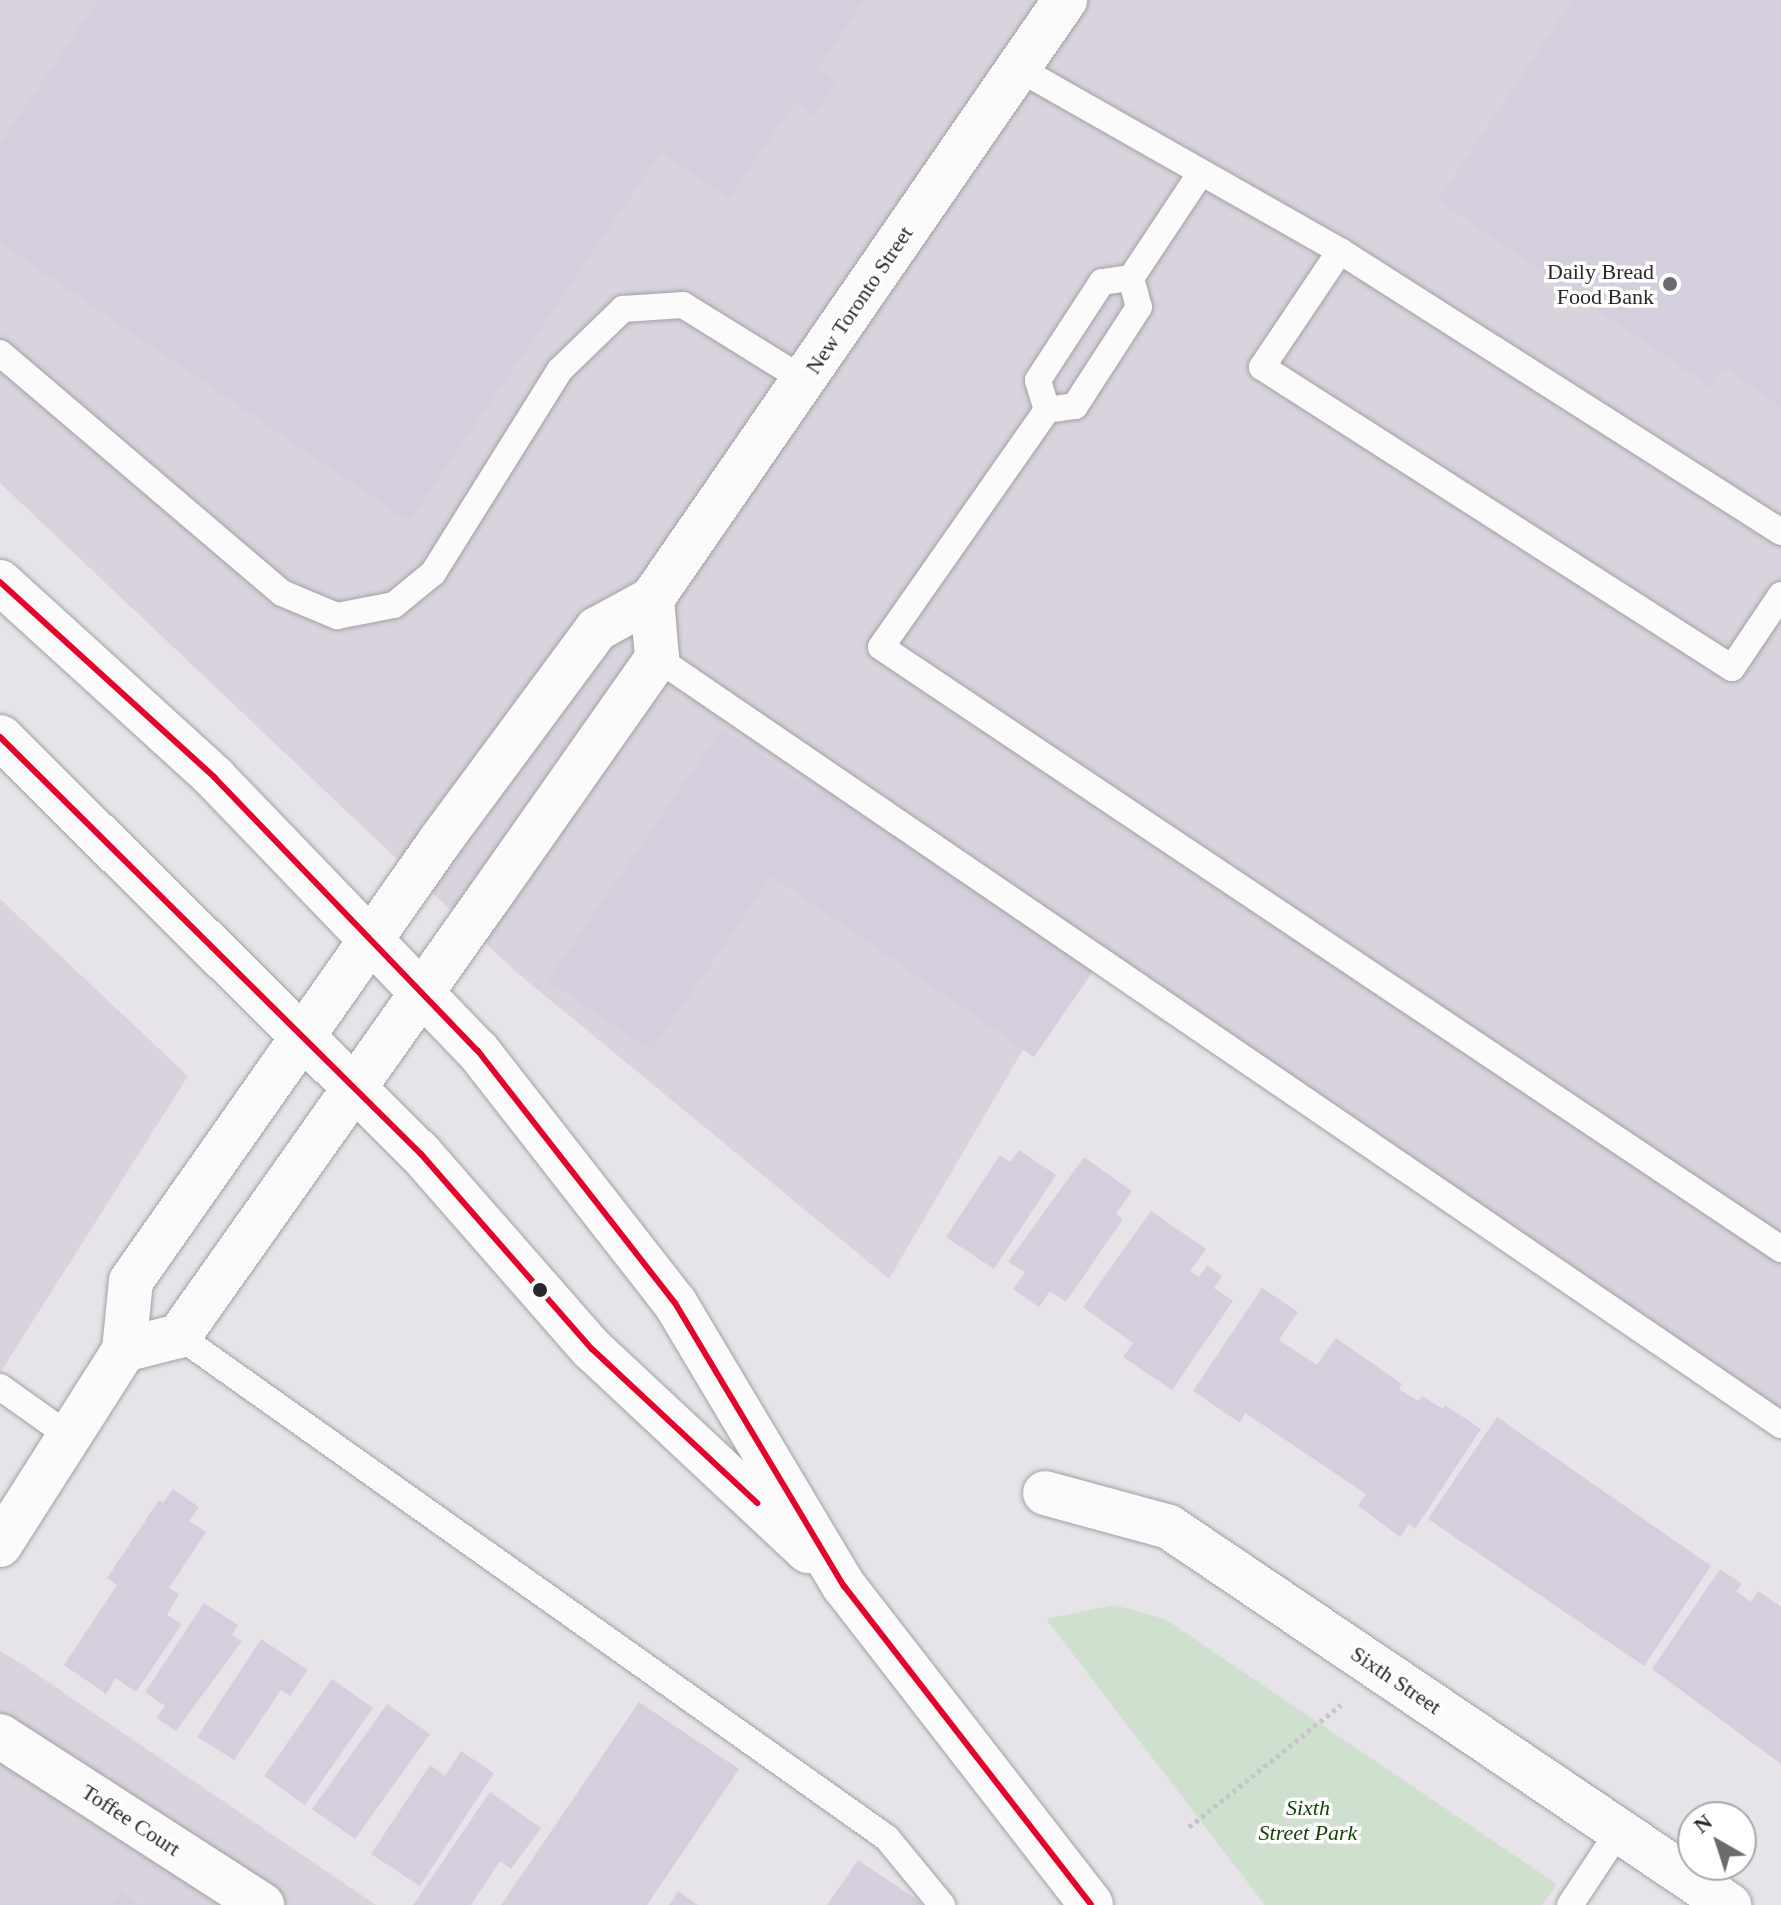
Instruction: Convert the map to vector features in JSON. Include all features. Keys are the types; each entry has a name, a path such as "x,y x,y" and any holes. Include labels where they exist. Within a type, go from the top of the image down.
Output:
{"street":[{"name":"New Toronto Street","path":"0,1545 124,1350 131,1281 371,939 597,629 652,599 1065,0"},
{"path":"0,582 214,777 478,1051 675,1303 844,1586 1091,1905"},
{"path":"124,1350 179,1336 657,658 652,599"},
{"path":"0,737 421,1154 592,1349 844,1586"},
{"name":"Sixth Street","path":"1045,1493 1169,1527 1729,1905"},
{"name":"Toffee Court","path":"0,1736 262,1905"}],"lane":[{"path":"1018,68 1340,251 1781,532"},
{"path":"1047,410 1038,380 1102,282 1131,278 1200,174"},
{"path":"1340,251 1262,367 1732,668 1781,595"},
{"path":"1131,278 1139,307 1075,406 1047,410 881,647 1781,1249"},
{"path":"0,353 282,593 337,616 394,605 433,573 560,370 623,309 683,305 804,380"},
{"path":"657,658 1781,1425"},
{"path":"179,1336 887,1838 942,1905"},
{"path":"0,1387 69,1436"},
{"path":"1570,1905 1619,1831"}],"path":[{"path":"1189,1827 1383,1672"}],"shaded area":[{"path":"0,0 1781,0 1781,1413 1086,942 889,1279 515,971 0,483"},
{"path":"0,899 188,1076 0,1373"},
{"path":"0,1651 23,1665 376,1905 0,1905"}],"green space":[{"name":"Sixth Street Park","path":"1114,1605 1165,1619 1557,1884 1542,1905 1265,1905 1046,1619"}],"building":[{"path":"98,0 864,0 818,68 838,81 814,115 795,102 729,199 661,152 409,522 0,243 0,144"},
{"name":"Daily Bread Food Bank","path":"1572,0 1781,0 1781,407 1724,367 1711,388 1438,200"},
{"path":"722,728 817,793 823,785 1093,971 1034,1057 772,876 651,1051 548,980"},
{"path":"1019,1150 1056,1175 994,1269 946,1237 1000,1155 1010,1162"},
{"path":"1084,1157 1132,1191 1116,1214 1123,1219 1066,1302 1050,1291 1039,1307 1013,1289 1025,1272 1008,1262"},
{"path":"1151,1211 1206,1249 1190,1271 1199,1277 1207,1265 1222,1276 1214,1288 1233,1301 1172,1390 1123,1357 1133,1343 1083,1307"},
{"path":"1262,1288 1298,1312 1279,1340 1317,1365 1336,1338 1402,1384 1399,1389 1418,1401 1422,1396 1443,1409 1445,1405 1481,1429 1415,1529 1409,1524 1400,1537 1358,1506 1366,1494 1245,1413 1240,1423 1193,1391"},
{"path":"1497,1417 1711,1566 1644,1666 1428,1519"},
{"path":"173,1489 199,1507 189,1521 206,1532 169,1588 179,1594 167,1615 182,1624 136,1692 116,1678 106,1694 64,1665 117,1585 107,1578 159,1500 163,1503"},
{"path":"1720,1569 1742,1584 1736,1591 1751,1602 1758,1591 1781,1607 1781,1764 1652,1669"},
{"path":"204,1603 238,1625 232,1635 242,1641 176,1731 156,1718 165,1706 145,1692"},
{"path":"261,1639 308,1670 290,1696 281,1690 234,1760 197,1737"},
{"path":"332,1679 373,1708 305,1805 264,1776"},
{"path":"639,1702 739,1769 647,1905 501,1905"},
{"path":"387,1704 430,1734 355,1839 312,1809"},
{"path":"461,1751 494,1773 420,1886 371,1854 430,1765 445,1776"},
{"path":"490,1792 541,1828 511,1869 500,1861 471,1905 413,1905"},
{"path":"858,1860 919,1901 922,1905 827,1905"},
{"path":"121,1891 140,1905 111,1905"},
{"path":"678,1891 698,1905 669,1905"}],"transit line":[{"path":"0,582 214,777 478,1051 675,1303 844,1586 1091,1905"},
{"path":"0,737 421,1154 592,1349 757,1503"}],"place":[{"name":"Daily Bread Food Bank","path":"1670,284"}]}
